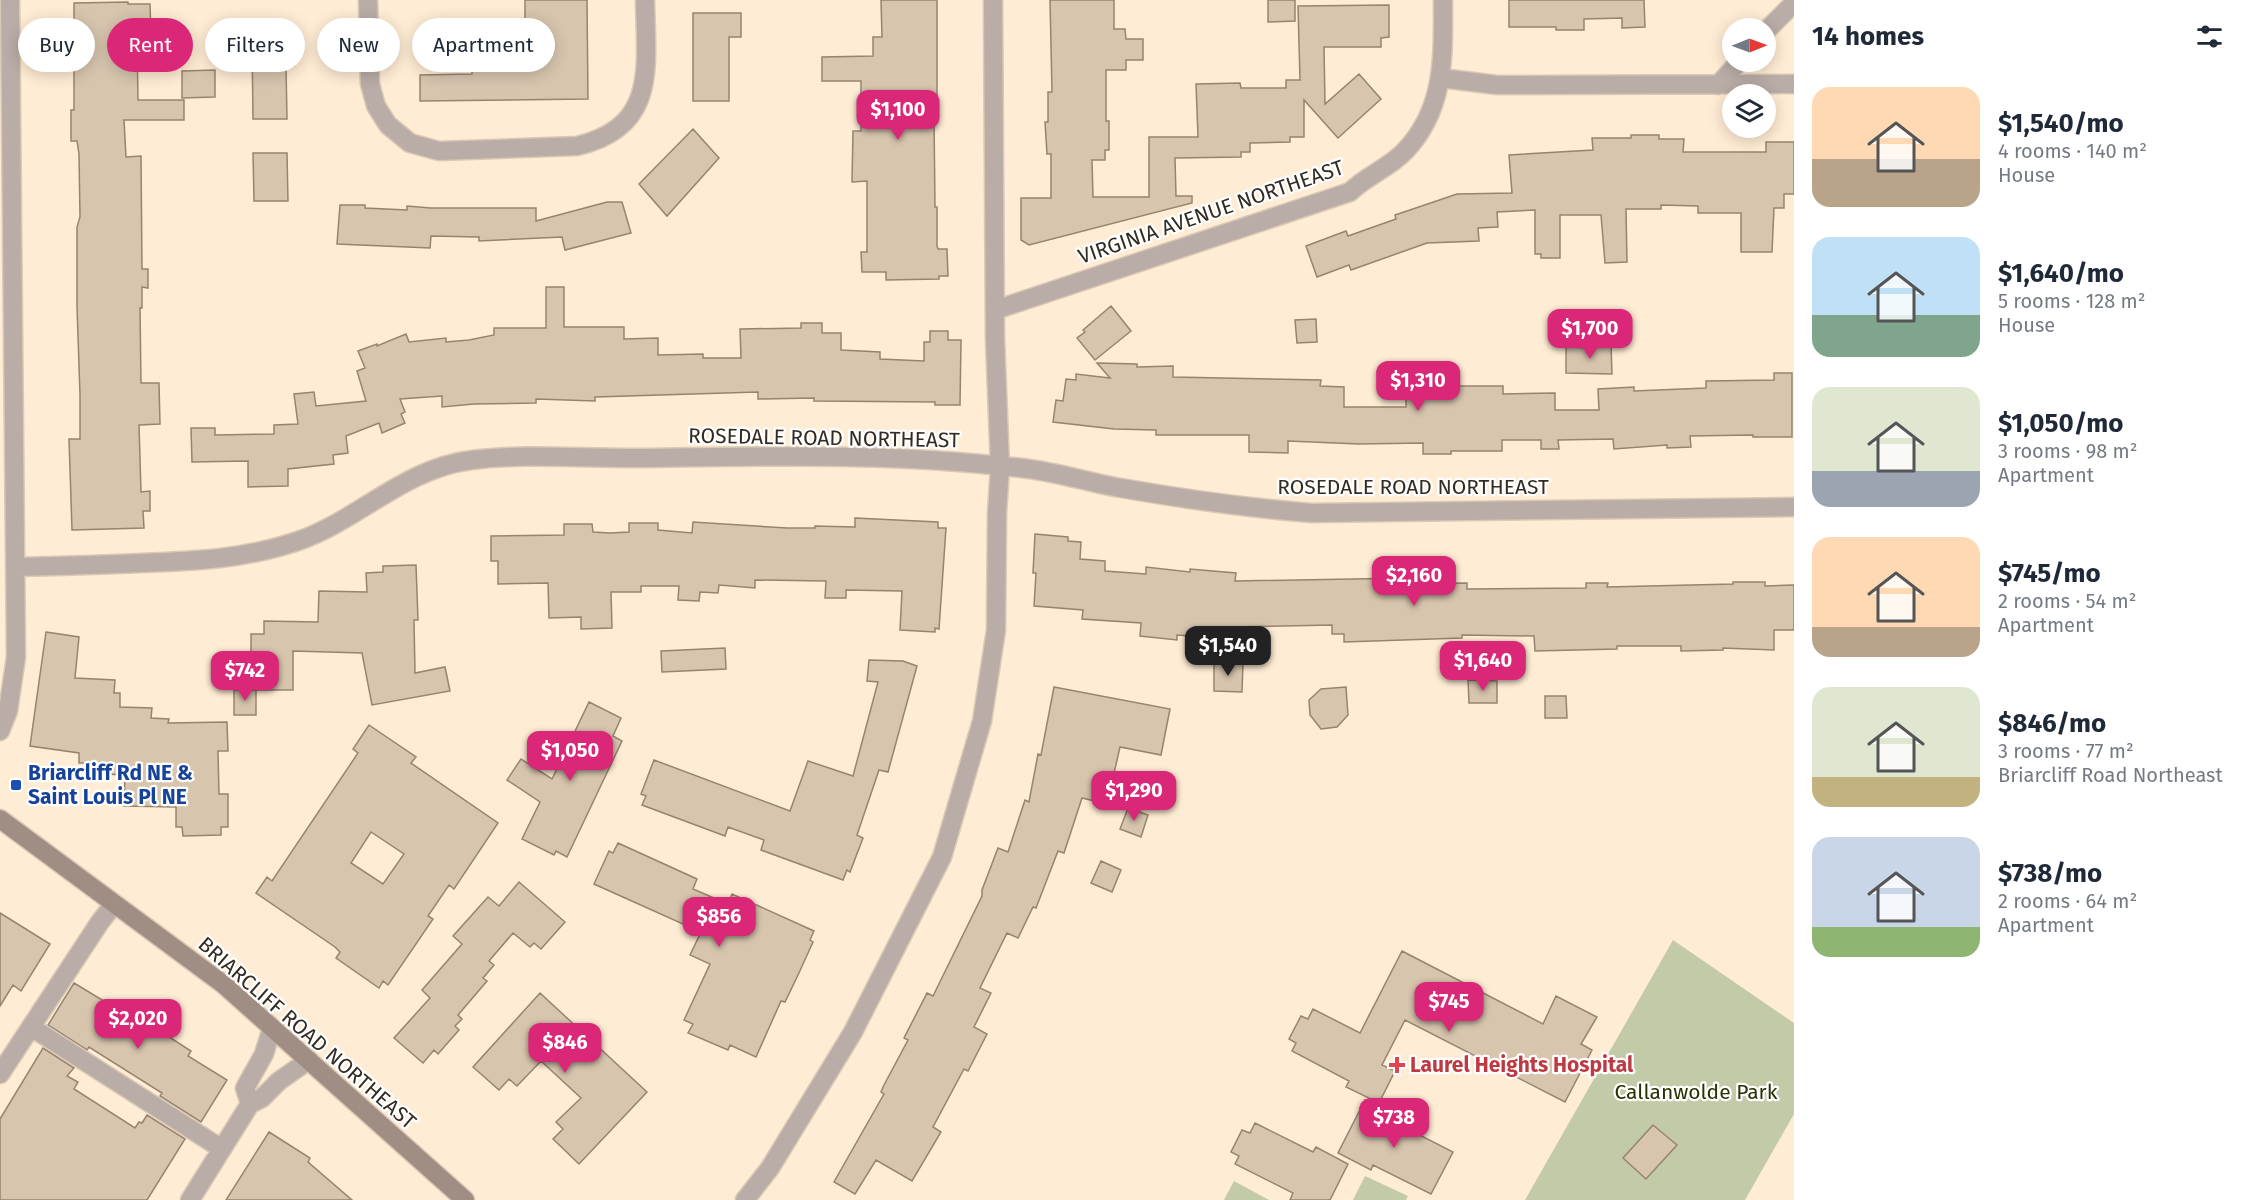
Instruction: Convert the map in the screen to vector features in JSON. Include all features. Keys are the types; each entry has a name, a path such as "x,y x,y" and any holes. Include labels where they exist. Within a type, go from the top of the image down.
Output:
{"main road":[{"name":"BRIARCLIFF ROAD NORTHEAST","path":"0,819 223,984 465,1200"}],"street":[{"path":"0,731 8,711 16,657 10,0"},
{"path":"368,0 370,84 376,106 388,125 410,143 439,151 576,146 598,141 620,127 634,111 644,89 645,0"},
{"path":"746,1200 770,1168 853,1032 942,857 982,721 996,630 997,513 1000,467 994,310 993,0"},
{"name":"VIRGINIA AVENUE NORTHEAST","path":"994,310 1350,192 1406,150 1430,115 1442,78 1443,0"},
{"path":"1776,21 1794,3"},
{"path":"1718,85 1730,72"},
{"path":"1442,78 1497,85 1794,84"},
{"name":"ROSEDALE ROAD NORTHEAST","path":"15,567 212,560 273,549 327,528 416,476 450,463 500,458 906,458 1030,469 1119,488 1246,507 1312,513 1794,507"},
{"path":"0,1074 114,904"},
{"path":"31,1027 222,1149"},
{"path":"250,1104 245,1088 264,1053 272,1028"},
{"path":"190,1200 250,1104 262,1098 279,1081 309,1060"}],"green space":[{"name":"Callanwolde Park","path":"1673,940 1794,1023 1794,1114 1745,1200 1525,1200"},
{"path":"1365,1176 1408,1196 1406,1200 1353,1200"},
{"path":"1234,1181 1269,1200 1224,1200"}],"building":[{"path":"525,0 587,0 588,99 420,101 420,75 472,74 472,72 555,72 555,18 525,18"},
{"path":"881,0 937,0 937,100 934,118 935,207 937,207 937,246 938,249 947,249 948,276 939,276 939,279 886,280 886,272 862,272 861,252 867,252 867,181 852,182 853,131 861,131 861,81 822,81 822,57 873,56 873,37 882,37"},
{"path":"1050,0 1114,0 1114,29 1125,29 1126,39 1143,39 1143,60 1126,60 1126,70 1106,70 1106,121 1109,121 1109,150 1105,150 1105,160 1092,160 1093,197 1149,197 1149,137 1198,137 1196,84 1240,83 1241,88 1286,88 1286,80 1300,80 1298,6 1389,5 1389,37 1381,38 1381,47 1324,47 1325,104 1359,74 1381,99 1338,138 1304,100 1304,137 1290,137 1290,142 1250,143 1250,152 1241,152 1241,157 1175,158 1176,196 1192,196 1192,203 1029,245 1021,240 1021,198 1051,198 1051,154 1047,154 1045,122 1048,122 1048,92 1052,92"},
{"path":"1268,0 1295,0 1295,21 1268,22"},
{"path":"1509,0 1644,0 1645,27 1622,28 1622,18 1584,19 1584,30 1556,30 1556,27 1509,27"},
{"path":"74,3 150,4 150,18 107,18 107,72 138,72 138,100 184,100 184,120 124,120 126,157 141,156 142,269 148,269 148,288 142,287 142,308 140,308 141,383 159,383 160,424 139,425 141,492 150,491 150,511 143,511 144,528 72,530 69,439 80,439 77,227 80,217 79,154 77,141 71,141 71,110 74,110 74,72 95,72 95,18 74,18"},
{"path":"693,13 741,13 741,37 729,37 729,101 693,101"},
{"path":"182,72 215,72 215,97 182,98"},
{"path":"252,72 286,72 287,119 253,119"},
{"path":"693,129 719,158 667,216 639,184"},
{"path":"1631,135 1659,135 1659,139 1684,139 1683,152 1766,152 1766,142 1794,142 1794,194 1784,194 1784,208 1774,208 1772,252 1741,252 1741,213 1698,213 1698,206 1661,205 1661,209 1626,209 1627,262 1605,263 1601,215 1560,215 1560,258 1541,258 1541,254 1535,254 1535,210 1497,212 1498,227 1478,228 1479,241 1427,243 1351,270 1349,265 1317,277 1306,246 1346,231 1348,236 1396,219 1395,215 1457,194 1512,193 1509,155 1593,150 1592,138 1631,138"},
{"path":"253,153 287,153 288,201 254,201"},
{"path":"607,202 622,202 631,233 565,250 562,237 479,241 479,237 431,236 430,248 337,244 340,205 365,205 365,208 407,210 407,206 536,208 536,221"},
{"path":"546,287 564,287 564,327 624,327 624,339 658,338 658,355 703,354 703,358 741,358 740,329 801,328 801,323 822,323 822,333 841,333 841,350 880,352 880,359 924,361 924,342 930,342 930,331 948,331 948,340 961,340 960,405 935,405 935,402 814,401 814,398 758,399 758,392 595,397 595,401 536,399 536,403 442,407 442,396 400,399 405,412 401,414 405,423 382,433 379,423 346,436 348,453 333,455 334,464 288,469 288,486 248,487 248,461 192,462 191,428 215,428 215,435 274,434 274,425 298,424 294,394 314,392 316,406 366,401 357,371 365,368 358,351 406,334 409,342 446,338 446,342 494,335 494,328 546,328"},
{"path":"1111,306 1131,331 1095,360 1077,338"},
{"path":"1316,319 1317,342 1297,343 1295,320"},
{"path":"1592,344 1611,344 1612,374 1566,373 1566,347 1592,348"},
{"path":"1097,363 1137,364 1137,367 1173,366 1173,377 1321,380 1320,386 1344,387 1344,407 1406,407 1406,386 1503,386 1503,394 1555,393 1555,410 1599,410 1598,389 1634,387 1634,391 1706,388 1706,381 1774,380 1774,373 1792,373 1792,437 1690,436 1691,447 1667,448 1667,445 1614,449 1613,439 1558,440 1559,449 1541,449 1541,440 1502,440 1502,451 1451,451 1451,454 1423,454 1423,443 1359,444 1288,441 1288,453 1249,452 1249,435 1156,435 1156,430 1114,429 1053,422 1056,400 1063,401 1066,379 1076,380 1076,374 1110,378"},
{"path":"855,518 938,522 938,528 946,528 939,629 935,628 935,632 900,630 902,591 846,590 846,598 825,598 826,581 755,580 755,588 719,585 718,593 700,592 699,601 678,600 679,586 641,586 641,592 611,592 612,628 581,629 581,617 549,618 548,583 498,584 498,561 491,561 491,536 564,535 564,524 592,524 593,532 610,533 629,532 629,523 658,523 658,530 692,533 693,522 815,528 815,526 855,527"},
{"path":"1035,534 1068,537 1068,541 1081,542 1080,559 1105,561 1105,571 1146,574 1146,567 1190,572 1190,569 1236,573 1235,581 1408,578 1408,584 1467,583 1467,589 1586,588 1586,583 1608,583 1607,587 1733,584 1733,582 1765,582 1765,586 1794,585 1794,630 1774,630 1774,650 1723,648 1723,650 1681,651 1681,646 1617,646 1617,649 1535,651 1534,636 1462,635 1462,638 1344,642 1344,634 1332,634 1332,625 1232,627 1231,639 1177,635 1177,640 1140,636 1141,623 1082,619 1083,610 1034,606"},
{"path":"416,565 418,620 414,620 415,673 445,667 450,691 372,705 362,653 293,651 293,690 251,690 251,634 264,634 264,621 318,622 319,591 367,592 366,573 383,572 383,566"},
{"path":"46,632 79,637 75,678 115,680 114,693 120,693 120,707 152,708 151,718 169,719 168,723 227,722 228,751 218,751 219,794 228,794 228,827 221,827 221,835 183,836 182,827 176,827 176,807 124,806 125,775 86,773 86,763 79,763 79,753 30,746"},
{"path":"725,648 726,669 662,672 661,651"},
{"path":"869,660 903,661 917,666 888,772 879,770 857,835 863,838 850,872 847,870 843,880 761,850 764,840 728,827 725,836 642,805 646,796 641,794 654,760 790,811 808,761 853,776 878,682 867,681"},
{"path":"1214,662 1243,663 1242,692 1214,691"},
{"path":"1468,680 1497,681 1497,703 1469,703"},
{"path":"1054,687 1170,709 1161,755 1120,747 1107,804 1082,798 1064,853 1058,851 1036,908 1033,907 1018,938 1007,933 980,988 991,993 974,1027 987,1034 968,1071 964,1069 933,1127 941,1132 912,1181 876,1160 855,1194 834,1182 884,1094 881,1092 908,1040 904,1038 927,993 933,996 982,896 982,890 998,848 1008,852 1025,800 1029,802"},
{"path":"1346,687 1348,715 1337,727 1321,729 1310,715 1309,700 1321,689"},
{"path":"234,690 256,690 256,715 234,715"},
{"path":"1545,696 1566,696 1567,718 1545,718"},
{"path":"589,702 621,718 613,736 622,741 567,857 556,851 554,855 522,839 540,802 507,780 521,759 552,779"},
{"path":"369,725 416,757 411,763 498,823 454,889 449,885 428,916 433,919 388,985 383,981 379,988 336,958 340,952 335,947 256,893 267,877 272,881 358,753 353,749","holes":["371,832 404,854 383,884 351,863"]},
{"path":"1128,808 1148,815 1141,837 1120,829"},
{"path":"618,843 697,879 693,889 728,904 732,894 814,931 810,940 813,942 798,975 785,1002 781,1001 756,1057 730,1045 728,1050 688,1033 693,1024 684,1020 710,964 690,955 701,932 594,884 609,851 613,853"},
{"path":"1101,861 1121,870 1112,892 1091,883"},
{"path":"519,882 565,922 541,949 534,943 530,947 513,933 489,961 494,965 483,978 487,981 458,1015 462,1019 455,1026 459,1030 438,1054 434,1050 423,1063 394,1038 430,998 422,990 462,944 453,936 488,897 499,906"},
{"path":"0,913 50,944 21,991 13,985 0,1006"},
{"path":"1402,951 1543,1024 1556,996 1597,1017 1581,1044 1592,1050 1565,1102 1405,1020 1382,1065 1395,1071 1379,1103 1346,1087 1349,1081 1292,1051 1296,1043 1289,1039 1301,1016 1308,1019 1313,1009 1360,1033"},
{"path":"74,983 112,1006 115,1002 191,1051 188,1056 227,1080 201,1122 160,1096 162,1093 89,1047 87,1050 48,1025"},
{"path":"540,993 647,1092 579,1164 553,1139 563,1129 556,1122 581,1098 541,1061 517,1086 509,1079 499,1090 473,1067"},
{"path":"43,1048 74,1068 67,1076 78,1082 74,1089 135,1128 147,1115 185,1139 147,1200 0,1200 0,1119"},
{"path":"1365,1100 1399,1117 1396,1123 1453,1152 1431,1194 1373,1165 1371,1170 1338,1153"},
{"path":"1255,1123 1313,1152 1316,1147 1348,1164 1330,1200 1290,1200 1293,1193 1235,1164 1239,1156 1231,1152 1242,1130 1250,1133"},
{"path":"1653,1125 1677,1145 1646,1179 1623,1158"},
{"path":"269,1132 310,1158 308,1162 352,1200 226,1200"}],"place":[{"name":"Briarcliff Rd NE & Saint Louis Pl NE","path":"16,785"},
{"name":"Laurel Heights Hospital","path":"1397,1065"}]}
